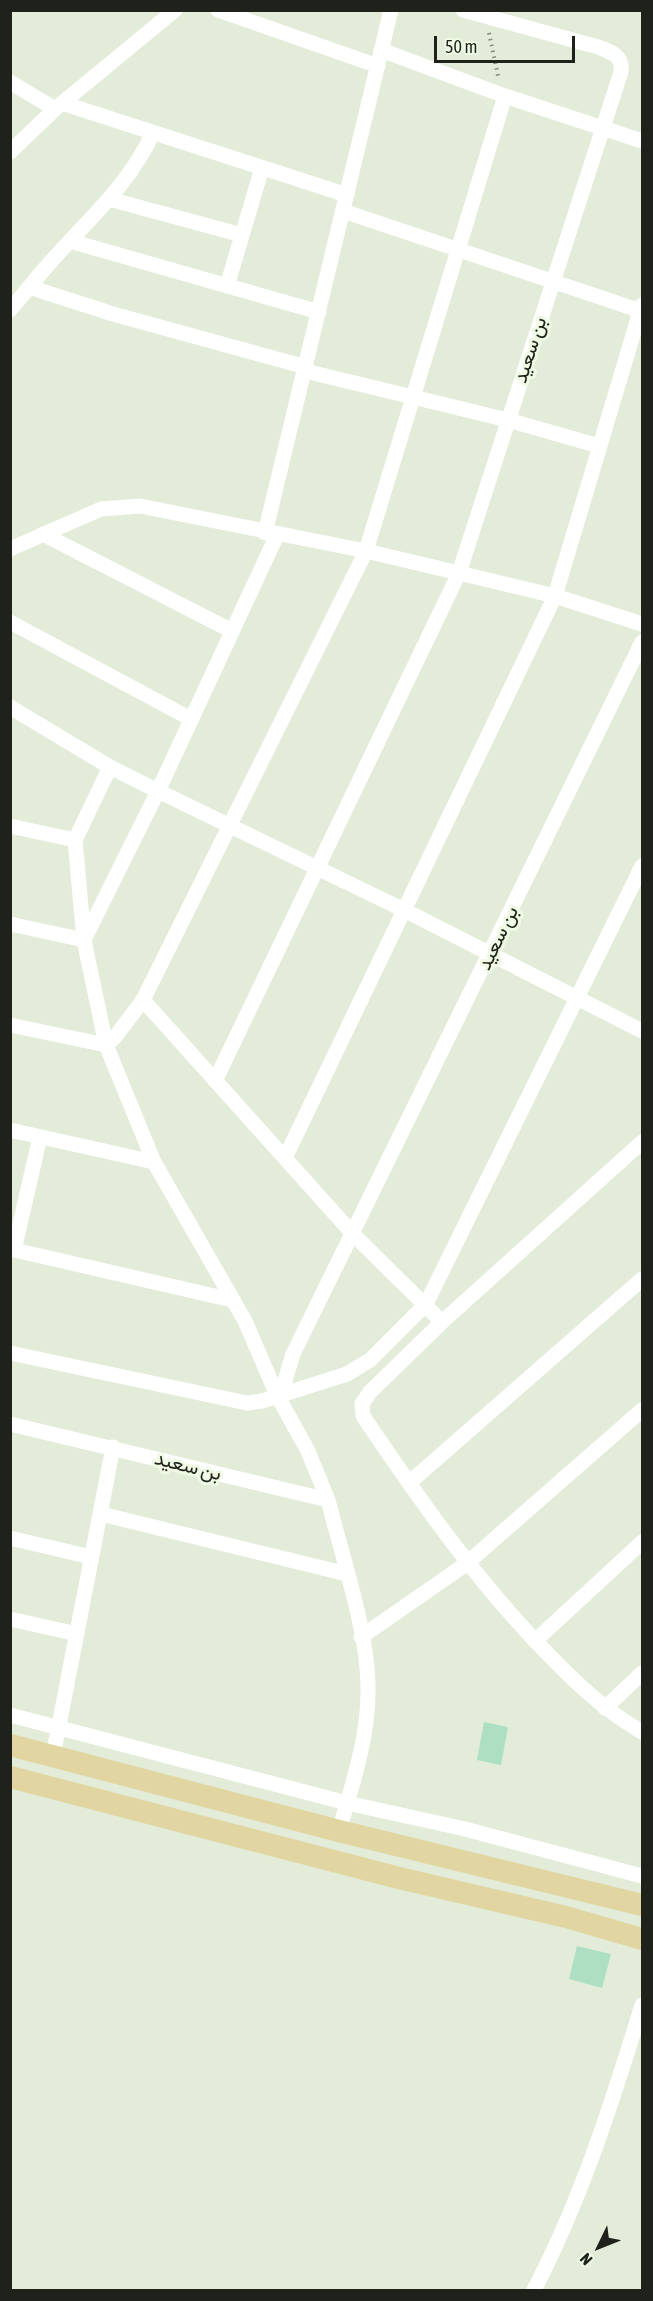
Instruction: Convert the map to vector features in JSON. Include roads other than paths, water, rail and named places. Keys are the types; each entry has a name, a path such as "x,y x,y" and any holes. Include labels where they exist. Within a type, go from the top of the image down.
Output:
{"main road":[{"path":"10,1745 339,1831 642,1905"},
{"path":"10,1778 399,1878 566,1917 642,1939"}],"street":[{"path":"10,152 59,106 175,10"},
{"path":"218,10 378,66"},
{"path":"84,940 158,791 232,631 271,534 305,369 391,10"},
{"path":"463,10 485,14"},
{"name":"بن سعيد","path":"215,1081 459,573 601,127 621,72 620,60 616,54 598,46 485,14"},
{"path":"381,50 505,96 642,141"},
{"path":"10,82 59,106 153,133 347,195"},
{"path":"106,1045 115,1037 143,1000 232,825 366,551 505,96"},
{"path":"10,309 140,162 153,133"},
{"path":"227,286 262,168"},
{"path":"109,199 242,236"},
{"path":"285,1158 555,596 641,308 552,281 343,211"},
{"path":"70,241 319,312"},
{"path":"29,287 123,317 305,369 413,398 508,420 599,446"},
{"path":"11,548 100,509 122,506 168,510 271,534 366,551 555,596 642,624"},
{"path":"44,534 232,631"},
{"path":"10,622 191,719"},
{"name":"بن سعيد","path":"279,1395 293,1354 642,642"},
{"path":"10,707 110,767 404,910 642,1030"},
{"path":"110,767 75,840 84,940 106,1045 154,1162 257,1345 279,1395 308,1451 328,1500 361,1637 368,1688 366,1717 339,1831"},
{"path":"10,826 75,840"},
{"path":"10,1353 247,1403 262,1401 347,1374 370,1360 426,1304 642,866"},
{"path":"10,924 84,940"},
{"path":"143,1000 353,1234 442,1322"},
{"path":"10,1025 106,1045"},
{"path":"10,1130 154,1162"},
{"path":"40,1137 12,1250 232,1300"},
{"path":"642,1142 442,1322 370,1392 362,1404 363,1416 408,1484 466,1564 535,1641 605,1708 642,1732"},
{"path":"408,1484 642,1279"},
{"path":"361,1637 466,1564 642,1410"},
{"name":"بن سعيد","path":"10,1424 328,1500"},
{"path":"52,1756 113,1447"},
{"path":"101,1514 347,1574"},
{"path":"10,1539 91,1557"},
{"path":"535,1641 642,1542"},
{"path":"10,1619 77,1634"},
{"path":"605,1708 642,1673"},
{"path":"10,1715 347,1803 465,1829 642,1876"},
{"path":"534,2290 559,2243 593,2155 642,2005"}]}
